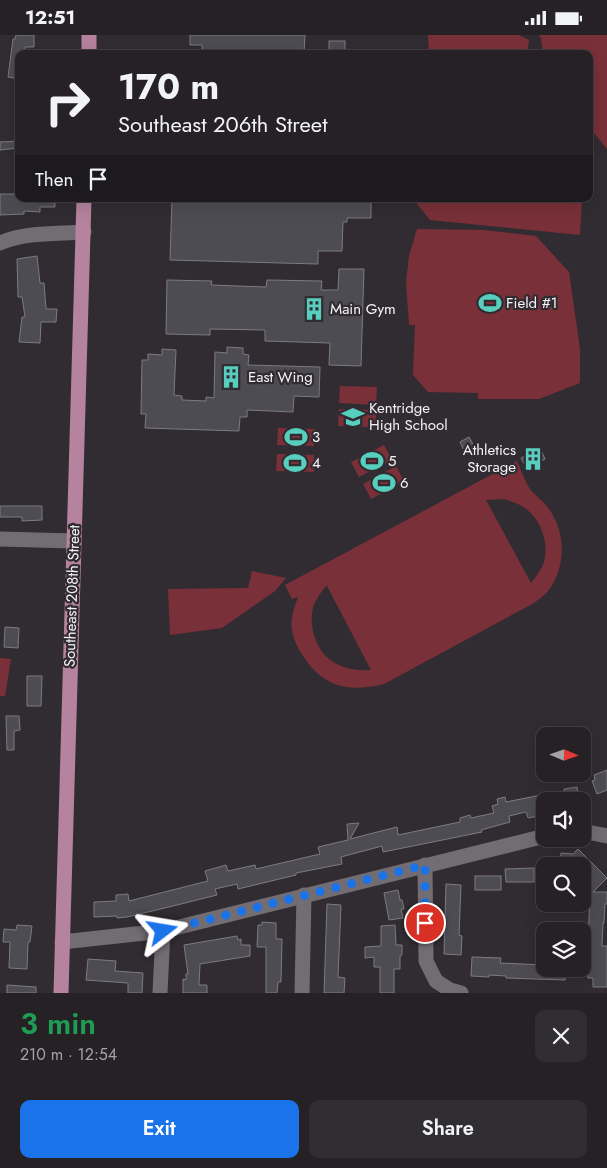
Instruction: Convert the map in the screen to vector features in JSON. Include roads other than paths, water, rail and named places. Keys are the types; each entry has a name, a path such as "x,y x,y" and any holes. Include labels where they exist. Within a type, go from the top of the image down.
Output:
{"main road":[{"path":"89,35 89,50"},
{"name":"Southeast 208th Street","path":"61,993 84,202"}],"street":[{"path":"0,243 9,239 34,235 84,232"},
{"path":"0,539 74,541"},
{"path":"591,833 607,836"},
{"path":"62,942 163,931 536,838"},
{"path":"425,865 426,961 436,981 450,990 461,993"},
{"path":"302,993 304,895"},
{"path":"160,993 163,931"}],"place":[{"name":"Field #1","path":"490,303"},
{"name":"Main Gym","path":"314,309"},
{"name":"East Wing","path":"231,377"},
{"name":"Kentridge High School","path":"353,417"},
{"name":"3","path":"296,437"},
{"name":"Athletics Storage","path":"533,459"},
{"name":"5","path":"372,461"},
{"name":"4","path":"295,463"},
{"name":"6","path":"384,483"}]}
